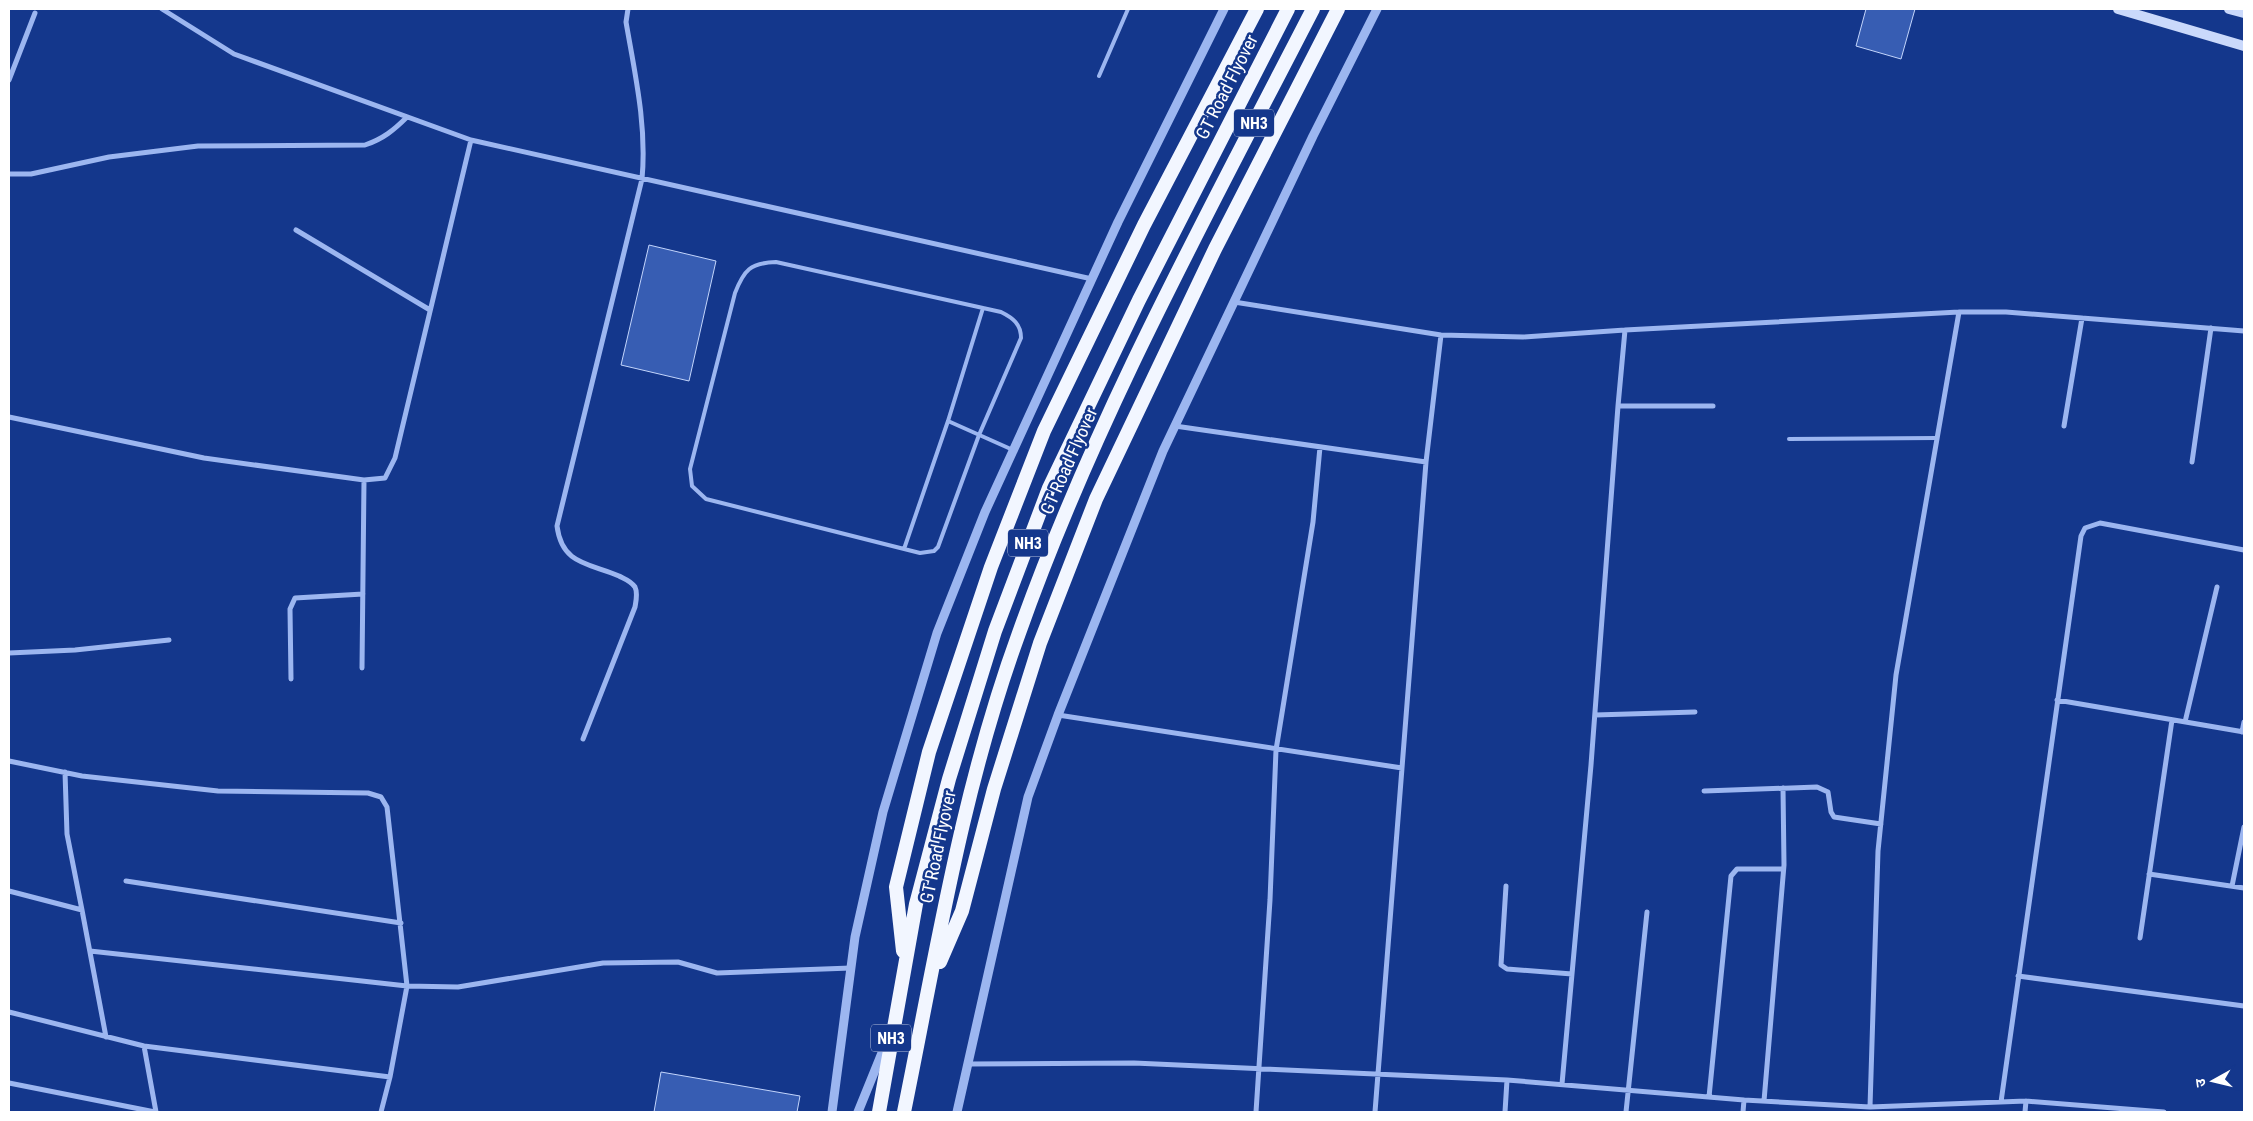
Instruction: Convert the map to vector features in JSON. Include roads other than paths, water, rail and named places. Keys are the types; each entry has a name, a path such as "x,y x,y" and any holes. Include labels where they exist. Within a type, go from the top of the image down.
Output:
{"highway":[{"path":"904,964 896,887 929,752 990,567 1044,431 1144,225 1256,9"},
{"name":"GT Road Flyover","path":"904,964 916,904 949,779 995,631 1049,488 1135,309 1288,9"},
{"name":"GT Road Flyover","path":"929,986 950,877 973,777 1018,633 1074,490 1196,238 1313,9"},
{"path":"929,986 962,911 994,790 1040,644 1096,499 1215,249 1338,9"},
{"name":"NH3","path":"879,1112 904,964"},
{"name":"NH3","path":"904,1112 929,986"}],"main road":[{"path":"2118,9 2244,46"},
{"path":"2230,9 2244,13"}],"street":[{"path":"162,9 234,54 471,140 1092,278"},
{"path":"583,739 635,606 636,594 635,588 629,580 583,564 572,557 565,550 557,526 642,179 645,151 641,109 626,22 628,9"},
{"path":"832,1112 855,937 883,812 936,633 985,512 1092,278 1224,9"},
{"path":"957,1112 1028,797 1058,715 1148,487 1175,426 1313,136 1377,9"},
{"path":"9,80 35,13"},
{"path":"9,174 31,174 109,157 198,146 365,145 379,140 392,132 407,117"},
{"path":"9,417 204,458 364,480 385,478 390,471 471,140"},
{"path":"296,230 430,310"},
{"path":"1233,302 1441,335 1523,337 1959,312 2006,312 2244,331"},
{"path":"1870,1107 1878,851 1896,674 1959,312"},
{"path":"2064,426 2082,318"},
{"path":"2192,462 2211,328"},
{"path":"1562,1084 1595,714 1625,330"},
{"path":"1376,1112 1426,462 1441,335"},
{"path":"1618,406 1714,406"},
{"path":"1175,426 1426,462"},
{"path":"1256,1112 1276,750 1313,522 1320,447"},
{"path":"362,668 364,480"},
{"path":"2001,1102 2081,536 2085,528 2100,524 2244,550"},
{"path":"2185,722 2217,587"},
{"path":"291,679 290,609 295,598 363,594"},
{"path":"9,653 75,650 169,640"},
{"path":"2057,700 2243,732 2244,722"},
{"path":"1595,714 1695,712"},
{"path":"1058,715 1402,768"},
{"path":"2140,938 2172,720"},
{"path":"9,761 65,772 218,791 375,794 381,797 387,807 407,986 390,1077 380,1112"},
{"path":"65,772 68,834 106,1037"},
{"path":"1704,791 1783,788 1824,789 1828,792 1831,812 1834,817 1881,824"},
{"path":"1764,1101 1783,869 1783,788"},
{"path":"2232,886 2244,827"},
{"path":"1709,1096 1731,876 1736,869 1783,869"},
{"path":"2149,874 2244,888"},
{"path":"126,881 401,923"},
{"path":"1506,886 1501,965 1507,969 1572,974"},
{"path":"9,891 82,910"},
{"path":"1626,1112 1647,912"},
{"path":"90,951 407,986 458,987 603,963 678,962 717,973 851,968"},
{"path":"2018,976 2244,1006"},
{"path":"9,1012 144,1046 390,1077"},
{"path":"858,1112 893,1026"},
{"path":"9,1083 155,1112 144,1046"},
{"path":"968,1064 1134,1063 1507,1080 1744,1100 1881,1109 2026,1101 2164,1112"},
{"path":"1505,1112 1507,1080"},
{"path":"1743,1112 1744,1100"},
{"path":"2025,1112 2026,1101"}],"lane":[{"path":"1099,76 1128,9"},
{"path":"762,262 776,262 1001,312 1013,318 1021,330 1021,338 979,435 938,547 928,553 904,549 706,500 692,486 690,469 734,293 742,275 749,268 762,262"},
{"path":"904,549 948,421 983,308"},
{"path":"948,421 1013,450"},
{"path":"1789,439 1937,438"}]}
